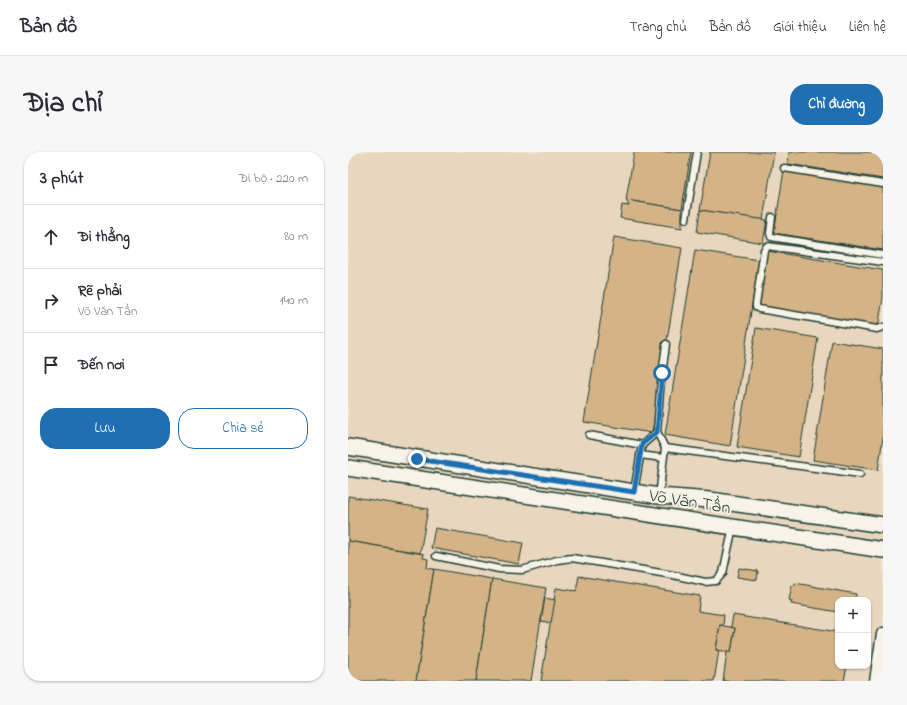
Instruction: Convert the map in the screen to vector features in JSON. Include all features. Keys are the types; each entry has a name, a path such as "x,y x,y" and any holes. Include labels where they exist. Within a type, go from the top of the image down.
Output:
{"street":[{"name":"Võ Văn Tần","path":"348,447 659,496 710,500 883,525"},
{"name":"Võ Văn Tần","path":"348,468 883,550"},
{"path":"878,678 883,634"}],"lane":[{"path":"686,219 696,152"},
{"path":"784,168 883,184"},
{"path":"772,217 771,237 883,255"},
{"path":"883,262 767,246 764,250 756,304 756,307 759,309 877,329 883,327"},
{"path":"659,496 665,448 657,432 666,344"},
{"path":"634,492 642,444 657,432"},
{"path":"589,435 642,444"},
{"path":"665,448 860,474"},
{"path":"640,454 663,458"},
{"path":"436,556 499,569 522,570 557,560 572,558 673,575 705,582 716,581 723,573 733,527"}],"shaded area":[{"path":"348,152 883,152 883,681 348,681"}],"building":[{"path":"634,152 691,152 682,209 626,200"},
{"path":"710,152 774,152 763,220 700,210"},
{"path":"789,152 883,152 883,179 788,164"},
{"path":"784,170 883,186 883,250 774,233"},
{"path":"626,200 682,209 682,228 620,218 622,205 629,206"},
{"path":"700,210 767,220 763,243 697,232"},
{"path":"614,237 682,248 652,433 584,422"},
{"path":"695,250 759,260 730,446 665,435"},
{"path":"767,251 883,270 883,298 878,328 758,308"},
{"path":"756,328 818,338 799,457 737,447"},
{"path":"832,341 883,349 883,437 878,470 813,460"},
{"path":"348,496 428,509 420,553 348,541"},
{"path":"435,528 523,543 519,564 431,548"},
{"path":"348,541 424,554 423,558 428,559 427,568 434,569 416,681 348,681"},
{"path":"739,568 758,571 757,580 737,577"},
{"path":"434,569 492,579 476,681 416,681"},
{"path":"579,576 700,596 698,611 724,615 723,626 720,625 716,650 719,650 714,681 541,681 556,588 576,591"},
{"path":"492,579 546,588 531,681 476,681"},
{"path":"795,583 856,594 856,597 835,597 835,611 791,604 792,601 789,600 792,585 794,586"},
{"path":"545,598 555,600 551,623 541,621"},
{"path":"733,615 835,632 835,669 846,669 844,681 723,681 727,652 731,652 735,628 731,627"},
{"path":"720,625 735,628 731,652 716,650"}],"route":[{"path":"417,459 634,492 642,444 657,432 662,373"}]}
